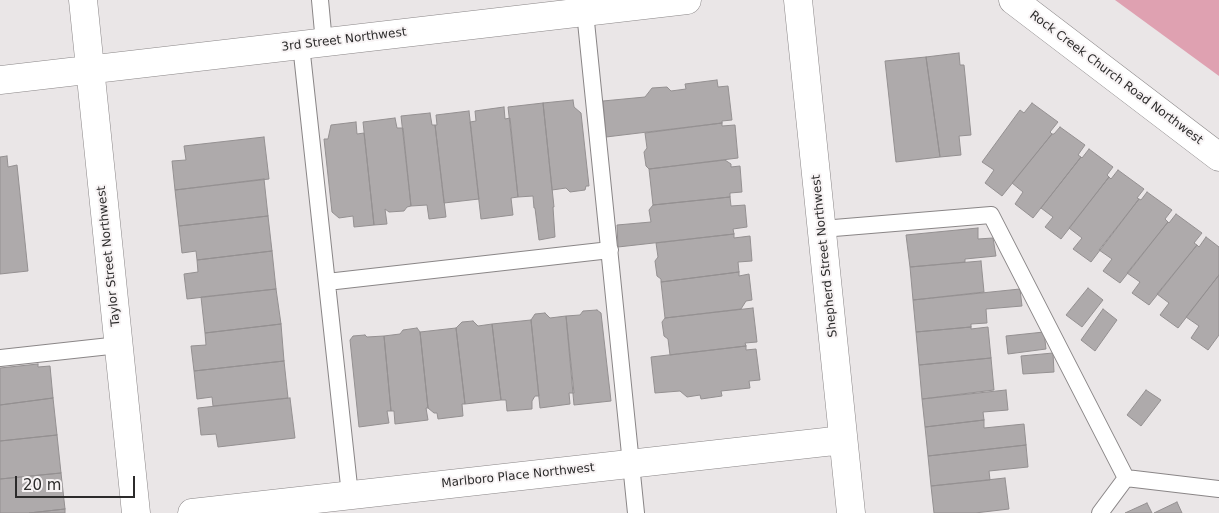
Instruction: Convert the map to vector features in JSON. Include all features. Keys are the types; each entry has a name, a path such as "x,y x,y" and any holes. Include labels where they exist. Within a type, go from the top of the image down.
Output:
{"street":[{"name":"Taylor Street Northwest","path":"82,0 136,513"},
{"name":"3rd Street Northwest","path":"0,80 688,0"},
{"name":"Shepherd Street Northwest","path":"798,0 851,513"},
{"name":"Rock Creek Church Road Northwest","path":"1013,0 1219,157"},
{"name":"Marlboro Place Northwest","path":"192,513 843,440"}],"lane":[{"path":"320,0 313,44 327,282 350,495"},
{"path":"585,12 636,513"},
{"path":"822,229 991,215 1126,478"},
{"path":"327,282 610,250"},
{"path":"0,358 119,346"},
{"path":"1126,478 1219,489"},
{"path":"1100,513 1126,478"}],"shaded area":[{"path":"1115,0 1219,0 1219,76"}],"building":[{"path":"959,53 960,65 964,65 971,135 959,136 961,155 940,157 926,57"},
{"path":"926,57 940,157 896,162 885,61"},
{"path":"717,80 718,87 728,86 732,120 722,121 722,123 606,137 603,101 645,97 652,88 667,87 671,91 686,89 685,84"},
{"path":"573,100 574,107 581,113 589,186 586,186 585,190 570,192 566,188 552,190 543,103"},
{"path":"543,103 554,207 555,237 539,240 533,196 518,197 508,107"},
{"path":"1032,103 1058,122 1050,132 1052,134 1002,196 985,183 994,170 982,162 1020,110 1024,113"},
{"path":"504,107 505,119 510,118 518,197 511,198 513,215 481,219 470,122 476,121 475,111"},
{"path":"469,111 479,199 444,203 435,125 437,125 436,115"},
{"path":"430,113 432,125 435,125 446,217 429,219 427,205 411,206 401,116"},
{"path":"395,118 397,128 403,128 411,206 407,207 404,211 389,212 385,209 387,224 374,225 363,122"},
{"path":"356,122 357,134 364,133 374,225 354,227 353,216 339,218 332,212 324,139 328,139 331,125"},
{"path":"722,123 722,126 735,125 738,158 649,169 646,166 644,152 647,148 645,133"},
{"path":"1060,127 1085,145 1078,155 1081,157 1033,218 1015,204 1023,192 1012,183 1052,134"},
{"path":"264,137 269,179 175,190 172,161 186,160 184,146"},
{"path":"1089,149 1113,167 1107,175 1109,177 1061,239 1045,227 1053,217 1041,208"},
{"path":"7,156 8,167 17,165 28,271 0,274 0,157"},
{"path":"725,160 731,164 731,167 740,166 742,192 730,193 730,197 653,205 649,169"},
{"path":"1118,170 1144,189 1137,198 1139,199 1091,262 1073,249 1082,238 1069,228 1109,177 1111,179"},
{"path":"264,179 268,216 179,226 175,190"},
{"path":"1147,192 1172,210 1165,219 1168,222 1120,283 1103,271 1112,259 1099,250 1139,199 1141,200"},
{"path":"730,197 731,206 745,205 747,227 733,229 734,234 618,247 617,225 651,222 649,210 653,205"},
{"path":"1176,214 1202,233 1194,243 1197,245 1149,305 1132,293 1140,282 1127,273"},
{"path":"268,216 272,251 197,260 196,251 182,253 179,226"},
{"path":"978,228 978,239 993,238 996,256 965,259 965,262 910,267 906,235"},
{"path":"734,234 734,238 750,236 752,261 738,262 739,272 661,282 661,279 657,276 655,261 658,257 656,243"},
{"path":"1206,237 1219,247 1219,275 1178,328 1160,315 1169,303 1157,294 1197,245 1199,247"},
{"path":"272,251 276,289 187,299 184,274 198,272 197,260"},
{"path":"981,261 984,292 913,300 910,267"},
{"path":"739,272 739,276 749,274 752,300 746,301 741,309 665,318 661,282"},
{"path":"1219,275 1219,335 1208,350 1191,338 1199,326 1186,317"},
{"path":"1088,288 1103,300 1082,327 1066,315"},
{"path":"276,289 281,324 205,333 201,297"},
{"path":"1020,289 1022,306 986,309 987,323 971,324 971,327 916,332 913,300"},
{"path":"753,308 757,342 745,343 746,346 670,355 668,339 664,336 662,322 665,318"},
{"path":"1103,309 1117,320 1095,351 1081,340"},
{"path":"597,310 601,313 611,401 574,405 566,316 580,315 583,311"},
{"path":"545,313 550,318 566,316 574,393 569,393 570,404 540,408 531,320 535,314"},
{"path":"531,320 539,396 535,396 532,401 532,409 507,411 506,400 501,400 492,324"},
{"path":"473,321 478,326 492,324 501,400 465,404 456,328 462,322"},
{"path":"281,324 284,361 194,371 191,346 206,345 205,333"},
{"path":"971,327 971,329 988,327 991,358 919,365 916,332"},
{"path":"417,328 420,332 428,420 395,424 394,411 391,411 384,336 400,334 403,330"},
{"path":"456,328 465,404 462,404 463,416 438,419 437,413 428,408 420,332"},
{"path":"1044,332 1046,349 1008,354 1006,336"},
{"path":"365,335 367,337 384,336 391,411 387,411 389,423 359,427 350,340 353,336"},
{"path":"746,346 746,350 756,349 760,380 749,381 750,388 721,391 722,396 701,399 700,395 687,397 680,391 655,393 651,357"},
{"path":"1053,353 1054,372 1023,374 1021,356"},
{"path":"991,358 994,390 922,399 919,365"},
{"path":"284,361 288,398 213,406 212,397 197,399 194,371"},
{"path":"38,364 38,367 50,366 53,398 0,405 0,368"},
{"path":"1006,390 1008,410 983,412 984,420 925,427 922,399"},
{"path":"1146,390 1161,400 1141,426 1127,415"},
{"path":"53,398 57,435 0,441 0,405"},
{"path":"290,398 295,438 218,447 216,434 201,435 198,408"},
{"path":"984,420 984,428 1024,424 1026,445 928,456 925,427"},
{"path":"57,435 61,473 0,479 0,441"},
{"path":"1026,445 1028,467 989,471 990,480 931,486 928,456"},
{"path":"61,473 65,509 29,513 0,513 0,479"},
{"path":"1005,478 1009,509 975,513 934,513 931,486"},
{"path":"1177,502 1182,513 1154,513"},
{"path":"1147,503 1152,513 1125,513"},
{"path":"65,509 65,513 29,513"}]}
